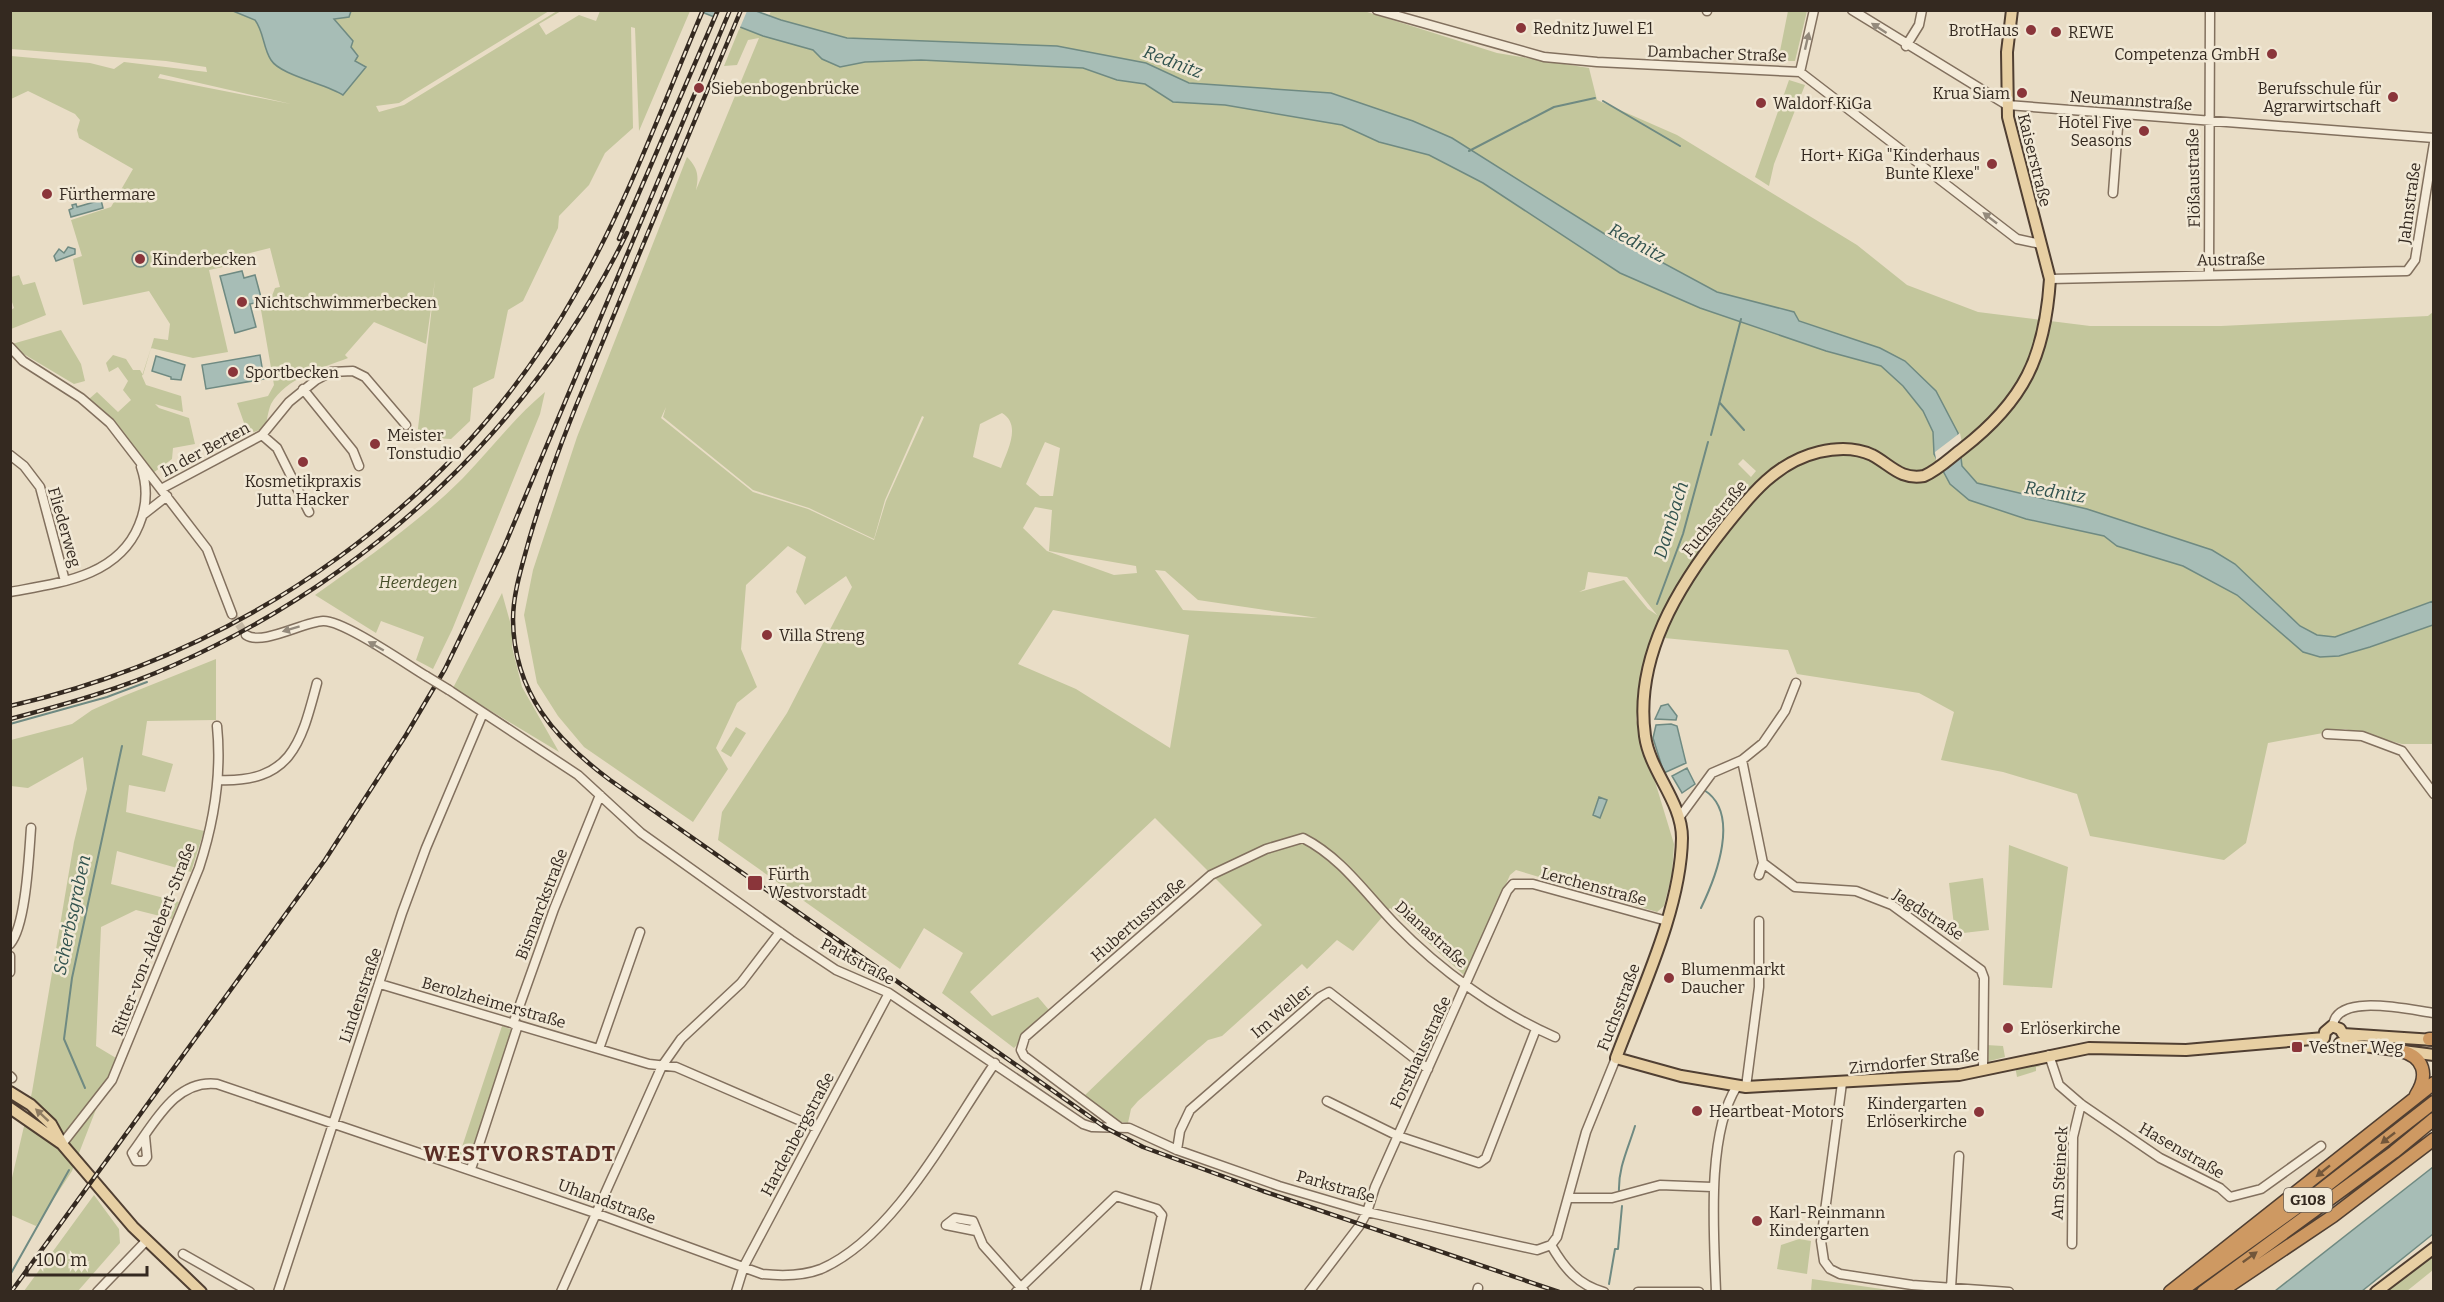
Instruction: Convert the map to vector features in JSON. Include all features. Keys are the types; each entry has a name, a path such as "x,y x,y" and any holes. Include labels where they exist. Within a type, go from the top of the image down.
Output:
{"highway":[{"path":"2401,1051 2415,1056 2423,1068 2423,1083 2415,1096"},
{"path":"2170,1292 2433,1083"},
{"name":"G108","path":"2179,1292 2317,1193 2433,1102"},
{"name":"G108","path":"2203,1292 2394,1152 2433,1119"},
{"path":"2220,1292 2332,1216 2433,1139"}],"main road":[{"name":"Kaiserstraße","path":"2012,10 2007,52 2007,105 2041,244"},
{"name":"Fuchsstraße","path":"1616,1058 1667,921 1679,877 1682,835 1679,818 1649,756 1643,719 1647,683 1657,642 1673,599 1689,573 1762,484 1796,460 1818,452 1847,449 1869,454 1904,476 1924,476 1965,447 2004,412 2029,375 2041,339 2050,279 2041,244"},
{"path":"2341,1039 2340,1029 2333,1026 2327,1029 2324,1038 2330,1045 2341,1039 2432,1039"},
{"name":"Zirndorfer Straße","path":"1616,1058 1681,1076 1742,1086 1842,1083 1959,1075 2089,1048 2186,1050 2324,1038"},
{"path":"2341,1039 2433,1055"},
{"path":"10,1092 31,1106 51,1125 62,1144 147,1240 201,1292"},
{"path":"10,1108 62,1144"},
{"path":"2376,1292 2433,1248"}],"street":[{"name":"Dambacher Straße","path":"1377,10 1544,57 1607,63 1800,72 2017,239 2041,244"},
{"path":"1800,72 1814,10"},
{"name":"Neumannstraße","path":"1852,10 1906,46 2007,105 2433,138"},
{"path":"1906,46 1919,25 1922,10"},
{"name":"Flößaustraße","path":"2209,274 2210,10"},
{"path":"2113,193 2119,114"},
{"name":"Jahnstraße","path":"2412,267 2433,144"},
{"name":"Austraße","path":"2050,279 2209,274 2400,272 2412,267"},
{"path":"10,347 23,361 81,398 103,417 207,549 232,614"},
{"name":"In der Berten","path":"143,514 164,492 262,435 289,402 303,389 331,372 358,373 369,381 406,425"},
{"path":"303,389 353,451 359,466"},
{"name":"In der Berten","path":"262,435 278,448 309,512"},
{"name":"Fliederweg","path":"10,455 24,466 40,487 65,581"},
{"path":"10,592 65,581 98,570 121,554 135,535 143,514 146,480 138,460"},
{"name":"Parkstraße","path":"246,635 259,638 311,623 331,622 426,676 542,749 600,795 641,833 780,932 837,970 889,993 1083,1124 1092,1127 1129,1128 1177,1150 1367,1212 1537,1250 1551,1245"},
{"path":"218,780 246,779 267,772 287,759 301,738 317,683"},
{"path":"1679,818 1712,773 1742,760 1763,743 1785,711 1796,683"},
{"name":"Lindenstraße","path":"278,1292 426,848 483,713"},
{"name":"Ritter-von-Aldebert-Straße","path":"62,1144 112,1080 199,868 209,836 218,780 217,726"},
{"path":"2327,734 2362,736 2402,751 2433,794"},
{"path":"1742,760 1763,863 1759,875"},
{"name":"Bismarckstraße","path":"471,1169 554,909 600,795"},
{"path":"10,944 17,933 27,879 31,828"},
{"name":"Dianastraße","path":"1303,838 1322,848 1347,869 1396,925 1467,986 1536,1029 1555,1037"},
{"name":"Hubertusstraße","path":"1024,1056 1021,1050 1025,1036 1211,875 1266,849 1303,838"},
{"name":"Jagdstraße","path":"1763,863 1795,887 1856,891 1892,905 1981,970 1984,978 1983,1070"},
{"name":"Lerchenstraße","path":"1514,884 1533,884 1667,921"},
{"name":"Forsthausstraße","path":"1309,1292 1367,1212 1375,1187 1467,986 1507,891 1514,884"},
{"path":"1716,1292 1712,1187 1726,1103 1742,1086 1759,987 1759,921"},
{"path":"599,1048 640,932"},
{"path":"561,1292 662,1066 681,1039 741,983 780,932"},
{"path":"10,956 10,972"},
{"name":"Berolzheimerstraße","path":"380,984 662,1066 676,1067 817,1128"},
{"name":"Im Weller","path":"1177,1150 1180,1131 1190,1110 1320,997 1329,992 1428,1070"},
{"name":"Hardenbergstraße","path":"736,1292 744,1266 889,993"},
{"path":"2333,1026 2336,1016 2349,1007 2382,1006 2433,1013"},
{"path":"1398,1136 1473,1162 1479,1163 1486,1158 1536,1029"},
{"name":"Hasenstraße","path":"2049,1055 2059,1085 2081,1104 2160,1158 2220,1188 2230,1197 2261,1189 2321,1146"},
{"name":"Parkstraße","path":"1024,1056 1119,1126"},
{"name":"Fuchsstraße","path":"1551,1245 1557,1237 1586,1132 1616,1058"},
{"name":"Uhlandstraße","path":"145,1136 185,1089 206,1082 217,1084 471,1169 762,1274 784,1276 820,1269 853,1249 881,1223 925,1169 994,1064"},
{"path":"1842,1083 1821,1241 1824,1261 1830,1269 1840,1274 1951,1288 2008,1292"},
{"name":"Forsthausstraße","path":"1326,1101 1398,1136"},
{"name":"Am Steineck","path":"2072,1244 2073,1137 2081,1104"},
{"path":"1951,1288 1959,1156"},
{"path":"1568,1198 1612,1198 1660,1185 1712,1187"},
{"path":"976,1231 983,1245 1020,1290 1116,1196 1158,1209 1162,1215 1145,1292"},
{"path":"97,1292 147,1240"},
{"path":"1551,1245 1569,1274 1604,1292"},
{"path":"183,1254 250,1292"},
{"path":"1638,1292 1699,1292"}],"green space":[{"path":"11,11 233,11 255,20 268,55 276,65 293,75 343,95 354,60 351,47 353,41 333,18 348,17 351,11 549,11 399,103 376,106 379,112 404,105 557,11 561,11 539,24 546,35 579,15 596,21 600,11 690,11 639,131 635,28 631,27 633,128 605,153 589,185 559,216 558,228 523,301 508,310 494,378 473,388 470,421 451,439 417,437 435,280 426,344 374,322 345,355 348,358 305,375 286,387 271,404 265,428 248,434 237,403 268,396 274,385 261,310 269,304 275,288 280,287 270,248 222,260 223,267 209,270 228,352 193,358 151,348 154,338 168,340 170,324 149,291 83,305 73,259 82,256 71,220 111,207 133,169 79,138 77,130 80,120 75,114 28,91 11,99 11,56 90,63 114,69 124,62 207,72 206,67 166,61 11,49","holes":["160,74 291,104 158,78"]},
{"path":"771,11 1364,11 1497,53 1589,68 1597,100 1677,135 1857,245 1907,285 1978,312 2090,326 2221,326 2428,316 2433,312 2433,744 2402,744 2345,729 2268,743 2246,843 2224,860 2090,836 2077,794 2003,772 1941,760 1954,712 1919,693 1797,674 1788,650 1654,637 1642,681 1636,719 1674,844 1672,874 1664,906 1657,912 1516,870 1510,875 1465,976 1390,908 1353,951 1337,940 1307,969 1302,964 1222,1036 1208,1040 1138,1101 1131,1109 1128,1123 1115,1121 1084,1096 1262,925 1155,818 970,992 992,1016 1038,997 1049,1010 1014,1048 942,993 963,953 924,928 900,969 718,840 722,812 787,713 852,587 846,576 805,605 796,592 806,557 788,546 746,585 741,649 757,687 737,703 716,748 728,769 693,822 584,747 558,716 537,683 524,615 533,570 577,437 687,157 697,172 696,190 759,38 748,40 737,65 724,66 740,27 761,35","holes":["666,407 663,417 753,490 809,508 874,539 885,500 922,416 924,417 886,501 874,540 808,509 753,492 661,418","1002,413 1008,418 1012,431 1001,468 973,457 980,424","1045,442 1060,448 1053,496 1040,496 1026,484","1743,459 1756,471 1751,477 1738,464","1035,507 1052,510 1049,551 1136,566 1137,573 1114,575 1047,551 1023,528","1155,570 1165,571 1198,600 1318,618 1183,610","1588,572 1627,577 1657,615 1648,609 1624,580 1579,592 1585,589","1053,610 1189,635 1170,748 1076,689 1018,664"]},
{"path":"1788,11 1807,11 1795,61 1778,61"},
{"path":"1789,80 1805,85 1774,164 1769,186 1755,177"},
{"path":"19,275 23,285 35,282 46,315 11,329 11,310 14,308 11,299 11,277"},
{"path":"61,330 81,364 85,381 74,384 17,350 12,344"},
{"path":"113,355 126,359 133,370 140,370 146,385 181,396 183,412 155,404 159,408 189,418 195,444 173,448 172,459 153,473 125,435 89,399 97,392 118,412 131,400 123,390 128,381 118,367 109,372 106,363"},
{"name":"Heerdegen","path":"545,392 540,414 452,630 433,669 416,660 424,637 381,621 376,633 315,595 392,540 428,510 463,478"},
{"path":"502,593 512,629 512,647 522,687 559,752 453,688"},
{"path":"216,659 216,720 147,721 142,755 173,764 165,792 129,785 126,812 204,831 191,872 117,851 111,884 179,902 172,919 136,910 101,927 96,1046 116,1058 72,1171 36,1226 11,1215 11,1182 32,1092 74,842 87,789 83,757 28,788 11,786 11,740 72,724 92,710"},
{"path":"736,727 746,733 731,757 721,751"},
{"path":"2009,845 2068,867 2052,988 2003,985"},
{"path":"1983,878 1989,930 1955,934 1949,883"},
{"path":"502,1026 513,1030 469,1160 459,1156"},
{"path":"1986,1045 2003,1046 2005,1057 1986,1062"},
{"path":"2032,1063 2041,1066 2036,1067 2036,1071 2017,1077 2015,1066"},
{"path":"94,1195 119,1229 120,1243 78,1291 24,1291"},
{"path":"1799,1239 1811,1241 1807,1274 1777,1269 1781,1245"},
{"path":"2433,1253 2433,1270 2407,1291 2384,1292"},
{"path":"1812,1279 1896,1291 1811,1291"}],"water":[{"path":"233,11 351,11 349,17 334,19 353,41 351,47 358,56 355,61 366,67 343,95 293,75 271,60 255,20"},
{"path":"699,11 756,11 847,38 1057,46 1146,63 1189,83 1331,93 1413,121 1452,138 1611,238 1641,251 1717,292 1794,312 1799,321 1880,348 1905,361 1936,391 1958,433 1962,466 1977,483 2087,509 2212,550 2235,564 2300,626 2317,635 2335,637 2433,601 2433,625 2339,656 2320,657 2303,652 2237,595 2183,566 2117,546 2104,536 2026,519 1969,500 1950,484 1934,454 1933,432 1923,411 1903,386 1881,366 1826,351 1700,308 1620,273 1483,183 1429,155 1379,142 1342,125 1225,105 1173,102 1145,84 1117,80 1083,68 921,60 865,62 840,67 822,59 813,50 763,36"},
{"path":"101,200 103,208 71,217 69,210 73,208 72,205 76,204 77,207"},
{"path":"68,247 75,249 75,254 56,261 54,256 59,249 64,253"},
{"name":"Kinderbecken","path":"140,251 146,253 148,259 146,265 140,267 134,265 132,259 134,253"},
{"name":"Nichtschwimmerbecken","path":"242,271 244,278 255,275 262,301 250,304 256,327 235,333 220,276"},
{"name":"Sportbecken","path":"260,355 264,379 206,389 202,365"},
{"path":"156,356 185,365 181,380 171,379 171,377 152,371"},
{"path":"1668,704 1677,716 1676,720 1655,719 1661,706"},
{"path":"1656,725 1677,726 1686,763 1664,773 1653,738"},
{"path":"1687,768 1695,784 1682,793 1672,776"},
{"path":"1599,797 1607,800 1600,818 1593,815"},
{"path":"2433,1167 2433,1234 2362,1291 2275,1291"}],"pier":[{"path":"715,10 747,11 739,30 712,19"},
{"path":"1960,433 1964,453 1937,467 1935,452"}],"waterway":[{"path":"1469,151 1554,107 1595,98"},
{"path":"1603,101 1680,146"},
{"name":"Dambach","path":"1711,435 1741,319"},
{"path":"1720,403 1744,430"},
{"name":"Dambach","path":"1657,604 1683,534 1708,442"},
{"path":"10,724 107,697 147,682"},
{"name":"Scherbsgraben","path":"85,1088 64,1039 72,978 122,746"},
{"name":"Dambach","path":"1701,908 1718,863 1723,829 1721,814 1715,800 1704,790"},
{"name":"Dambach","path":"1619,1192 1622,1167 1635,1126"},
{"name":"Scherbsgraben","path":"10,1275 69,1170"},
{"name":"Dambach","path":"1609,1284 1615,1249 1618,1249 1622,1206"}],"tunnel":[{"path":"232,614 246,635"}],"railway":[{"path":"10,706 98,681 182,648 263,607 338,558 408,501 472,437 529,366 596,256 629,187 703,10"},
{"path":"619,239 718,10"},
{"path":"11,1292 325,860 406,735 445,669 504,547 730,10"},
{"path":"741,10 574,412 529,540 516,590 513,620 515,646 521,670 541,712 572,748 610,780 1106,1128 1143,1147 1263,1191 1559,1292"},
{"path":"10,719 114,689 174,665 246,629 314,588 378,541 438,489 494,432 544,370 588,303 627,233"}],"place":[{"name":"Rednitz Juwel E1","path":"1521,28"},
{"name":"BrotHaus","path":"2031,30"},
{"name":"REWE","path":"2056,32"},
{"name":"Competenza GmbH","path":"2272,54"},
{"name":"Siebenbogenbrücke","path":"699,88"},
{"name":"Krua Siam","path":"2022,93"},
{"name":"Berufsschule für Agrarwirtschaft","path":"2393,97"},
{"name":"Waldorf KiGa","path":"1761,103"},
{"name":"Hotel Five Seasons","path":"2144,131"},
{"name":"Hort+ KiGa \"Kinderhaus Bunte Klexe\"","path":"1992,164"},
{"name":"Fürthermare","path":"47,194"},
{"name":"Kinderbecken","path":"140,259"},
{"name":"Nichtschwimmerbecken","path":"242,302"},
{"name":"Sportbecken","path":"233,372"},
{"name":"Meister Tonstudio","path":"375,444"},
{"name":"Kosmetikpraxis Jutta Hacker","path":"303,462"},
{"name":"Villa Streng","path":"767,635"},
{"name":"Fürth Westvorstadt","path":"755,883"},
{"name":"Blumenmarkt Daucher","path":"1669,978"},
{"name":"Erlöserkirche","path":"2008,1028"},
{"name":"Vestner Weg","path":"2297,1047"},
{"name":"Heartbeat-Motors","path":"1697,1111"},
{"name":"Kindergarten Erlöserkirche","path":"1979,1112"},
{"name":"Karl-Reinmann Kindergarten","path":"1757,1221"}],"district":[{"name":"WESTVORSTADT","path":"520,1153"}],"water label":[{"name":"Rednitz","path":"1173,62"},
{"name":"Rednitz","path":"1637,243"},
{"name":"Rednitz","path":"2055,492"}]}
